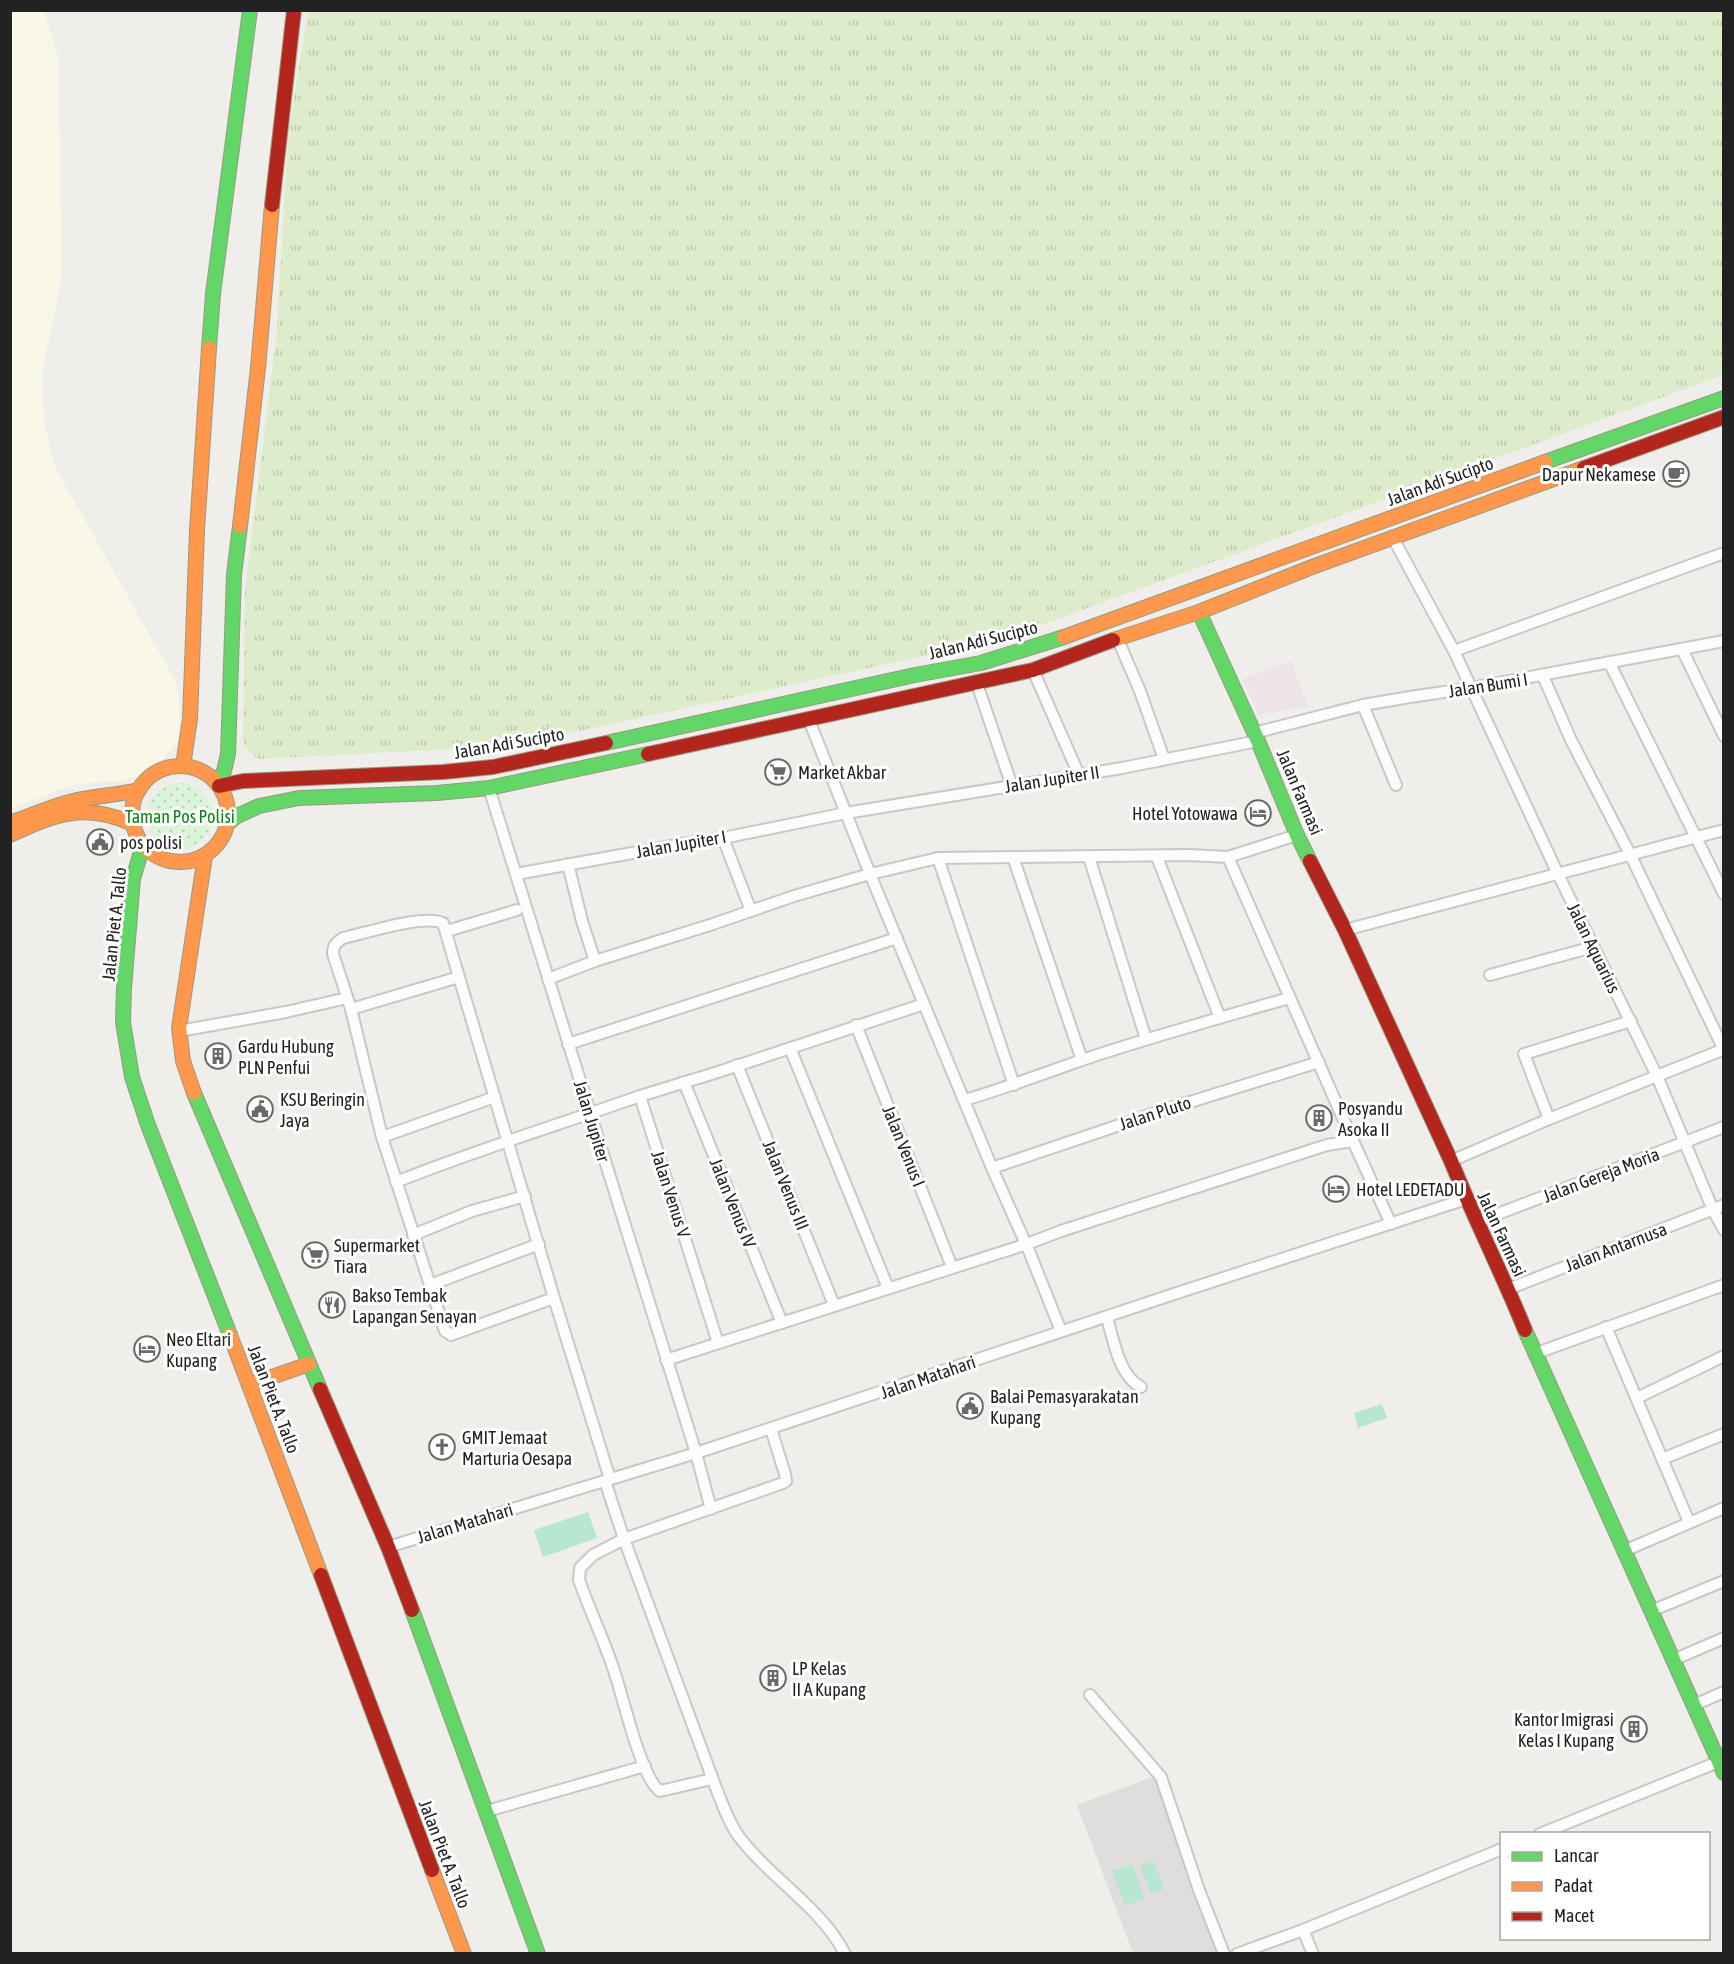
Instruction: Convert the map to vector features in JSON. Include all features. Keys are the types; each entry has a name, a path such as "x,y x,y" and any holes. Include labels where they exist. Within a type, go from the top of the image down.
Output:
{"main road":[{"path":"183,766 190,719 197,530 213,294 249,10"},
{"path":"218,784 228,754 234,575 257,380 276,159 294,10"},
{"name":"Jalan Adi Sucipto","path":"218,784 443,772 493,767 915,675 981,663 1036,647 1724,398"},
{"name":"Jalan Adi Sucipto","path":"227,824 237,816 259,806 299,798 437,794 489,788 1034,670 1141,630 1198,612 1312,567 1724,417"},
{"path":"1640,429 1647,444"},
{"name":"Jalan Farmasi","path":"1198,612 1256,737 1297,835 1345,930 1451,1161 1534,1354 1722,1765"},
{"path":"860,688 868,706"},
{"path":"183,766 195,768 207,774 218,784 225,797 228,810 227,824 216,847 205,856 189,862 172,862 156,856 144,845 137,835 132,812 139,790 150,777 165,768 183,766"},
{"path":"10,823 70,802 139,790"},
{"path":"10,834 41,822 89,811 99,812 133,824"},
{"name":"Jalan Piet A. Tallo","path":"144,845 133,879 123,1022 132,1077 148,1125 464,1953"},
{"path":"205,856 179,1031 180,1047 195,1097 388,1547 441,1685 538,1953"},
{"path":"249,1385 309,1364"}],"street":[{"name":"Jalan Aquarius","path":"1393,538 1454,651 1557,872 1657,1076 1713,1210 1724,1230"},
{"path":"1454,651 1724,553"},
{"path":"1118,640 1140,691 1164,759"},
{"name":"Jalan Bumi I","path":"1256,737 1363,705 1543,676 1724,641"},
{"path":"1682,649 1724,736"},
{"path":"1609,662 1724,894"},
{"path":"1034,670 1079,775"},
{"path":"1451,1161 1549,1119 1723,1050 1630,854 1571,740 1543,676"},
{"path":"976,681 1011,786"},
{"path":"1363,705 1396,785"},
{"path":"809,720 870,874 992,1168 1027,1244 1061,1331"},
{"name":"Jalan Jupiter II","path":"846,813 1079,775 1164,759 1256,737"},
{"name":"Jalan Jupiter","path":"489,788 696,1453 711,1509"},
{"name":"Jalan Jupiter I","path":"516,874 723,838 846,813"},
{"path":"1345,930 1557,872 1724,830"},
{"path":"548,979 595,961 794,896 870,874 938,858 1189,855 1228,857 1297,835"},
{"path":"723,838 751,911"},
{"path":"1013,857 1082,1060"},
{"path":"1089,857 1146,1039"},
{"path":"1157,857 1220,1017"},
{"path":"1228,857 1391,1224"},
{"path":"938,858 1014,1085"},
{"path":"568,864 595,961"},
{"path":"447,931 517,910"},
{"path":"554,1298 451,1335 445,1331 382,1137 349,1003 333,954 333,947 343,938 432,919 443,923 447,931 459,977 525,1196 624,1539 712,1779 739,1837 829,1930 845,1953"},
{"path":"568,1044 897,938"},
{"path":"1490,975 1593,947"},
{"path":"179,1031 349,1003 459,977"},
{"path":"965,1100 1146,1039 1289,998"},
{"path":"396,1182 446,1162 640,1096 924,1004"},
{"path":"1549,1119 1524,1054 1630,1021"},
{"name":"Jalan Venus I","path":"856,1025 952,1267"},
{"path":"790,1048 888,1288"},
{"name":"Jalan Pluto","path":"992,1168 1161,1110 1319,1062"},
{"name":"Jalan Venus III","path":"737,1065 834,1305"},
{"name":"Jalan Venus IV","path":"684,1082 782,1323"},
{"name":"Jalan Venus V","path":"640,1096 718,1343"},
{"path":"382,1137 495,1097"},
{"name":"Jalan Gereja Moria","path":"1477,1222 1724,1127"},
{"path":"666,1360 1327,1145 1353,1141"},
{"path":"413,1235 472,1211 525,1196"},
{"name":"Jalan Matahari","path":"388,1547 771,1429 1061,1331 1466,1200"},
{"name":"Jalan Antarnusa","path":"1508,1289 1724,1205"},
{"path":"430,1285 539,1244"},
{"path":"1534,1354 1724,1285"},
{"path":"1107,1317 1123,1366 1131,1380 1142,1387"},
{"path":"1606,1327 1689,1522"},
{"path":"1637,1398 1724,1356"},
{"path":"712,1779 660,1791 656,1788 645,1766 614,1670 579,1580 580,1568 593,1555 624,1539 783,1484 786,1481 771,1429"},
{"path":"1662,1459 1724,1434"},
{"path":"1624,1551 1724,1508"},
{"path":"1652,1611 1724,1581"},
{"path":"1673,1660 1724,1638"},
{"path":"1694,1705 1724,1692"},
{"path":"1090,1695 1161,1777 1199,1890 1224,1953"},
{"path":"1543,1832 1722,1765"},
{"path":"487,1811 645,1766"},
{"path":"1237,1953 1303,1930 1500,1851"},
{"path":"1303,1930 1313,1953"}],"shaded area":[{"path":"44,10 58,56 62,277 42,373 44,421 54,465 176,682 179,698 179,739 165,757 140,776 118,781 75,784 11,808 10,11"},
{"path":"1291,661 1308,706 1259,715 1242,679"},
{"path":"1155,1776 1222,1953 1133,1953 1077,1805"}],"green space":[{"path":"307,11 1723,11 1723,375 1044,624 919,657 510,746 258,759 249,752 243,742 245,591 277,330 288,136"},
{"name":"Taman Pos Polisi","path":"180,783 193,786 203,793 210,803 213,816 210,829 203,839 193,846 180,849 167,846 157,839 150,829 147,816 150,803 157,793 167,786"},
{"path":"1382,1404 1387,1418 1358,1428 1354,1413"},
{"path":"588,1512 597,1538 543,1557 534,1530"},
{"path":"1154,1861 1164,1889 1151,1894 1140,1866"},
{"path":"1132,1864 1145,1899 1125,1906 1112,1871"}],"traffic: fast":[{"path":"209,348 213,294 250,10"},
{"path":"1545,462 1724,398"},
{"path":"217,783 224,771 228,754 234,575 240,526"},
{"path":"1199,612 1310,861"},
{"path":"606,743 915,675 981,663 1064,637"},
{"path":"227,824 237,816 259,806 299,798 437,793 489,788 648,754"},
{"path":"143,845 133,879 124,988 123,1022 132,1077 148,1125 230,1335"},
{"path":"194,1093 320,1389"},
{"path":"1525,1330 1724,1773"},
{"path":"412,1610 538,1954"}],"traffic: slow":[{"path":"240,526 258,368 272,205"},
{"path":"183,766 190,719 197,530 209,348"},
{"path":"1064,637 1545,462"},
{"path":"1113,640 1199,612 1312,567 1584,468"},
{"path":"180,766 198,770 214,780 224,796 228,814 224,832 214,848 198,858 180,862 162,858 146,848 136,832 132,814 136,796 146,780 162,770 180,766"},
{"path":"10,823 73,801 139,790"},
{"path":"10,835 42,821 70,813 100,813 133,824"},
{"path":"194,1093 183,1061 179,1028 205,856"},
{"path":"230,1335 321,1575"},
{"path":"249,1385 309,1364"},
{"path":"432,1870 464,1954"}],"traffic: jam":[{"path":"272,205 294,10"},
{"path":"1584,468 1724,417"},
{"path":"648,754 1033,670 1113,640"},
{"path":"219,786 243,781 443,772 493,767 606,743"},
{"path":"1310,861 1345,930 1451,1161 1525,1330"},
{"path":"320,1389 388,1547 412,1610"},
{"path":"321,1575 432,1870"}],"place":[{"name":"Dapur Nekamese","path":"1676,474"},
{"name":"Market Akbar","path":"778,772"},
{"name":"Hotel Yotowawa","path":"1258,813"},
{"name":"pos polisi","path":"100,842"},
{"name":"Gardu Hubung PLN Penfui","path":"218,1056"},
{"name":"KSU Beringin Jaya","path":"260,1109"},
{"name":"Posyandu Asoka II","path":"1319,1118"},
{"name":"Hotel LEDETADU","path":"1336,1189"},
{"name":"Supermarket Tiara","path":"315,1255"},
{"name":"Bakso Tembak Lapangan Senayan","path":"332,1305"},
{"name":"Neo Eltari Kupang","path":"147,1349"},
{"name":"Balai Pemasyarakatan Kupang","path":"970,1406"},
{"name":"GMIT Jemaat Marturia Oesapa","path":"442,1447"},
{"name":"LP Kelas II A Kupang","path":"773,1678"},
{"name":"Kantor Imigrasi Kelas I Kupang","path":"1634,1729"}]}
